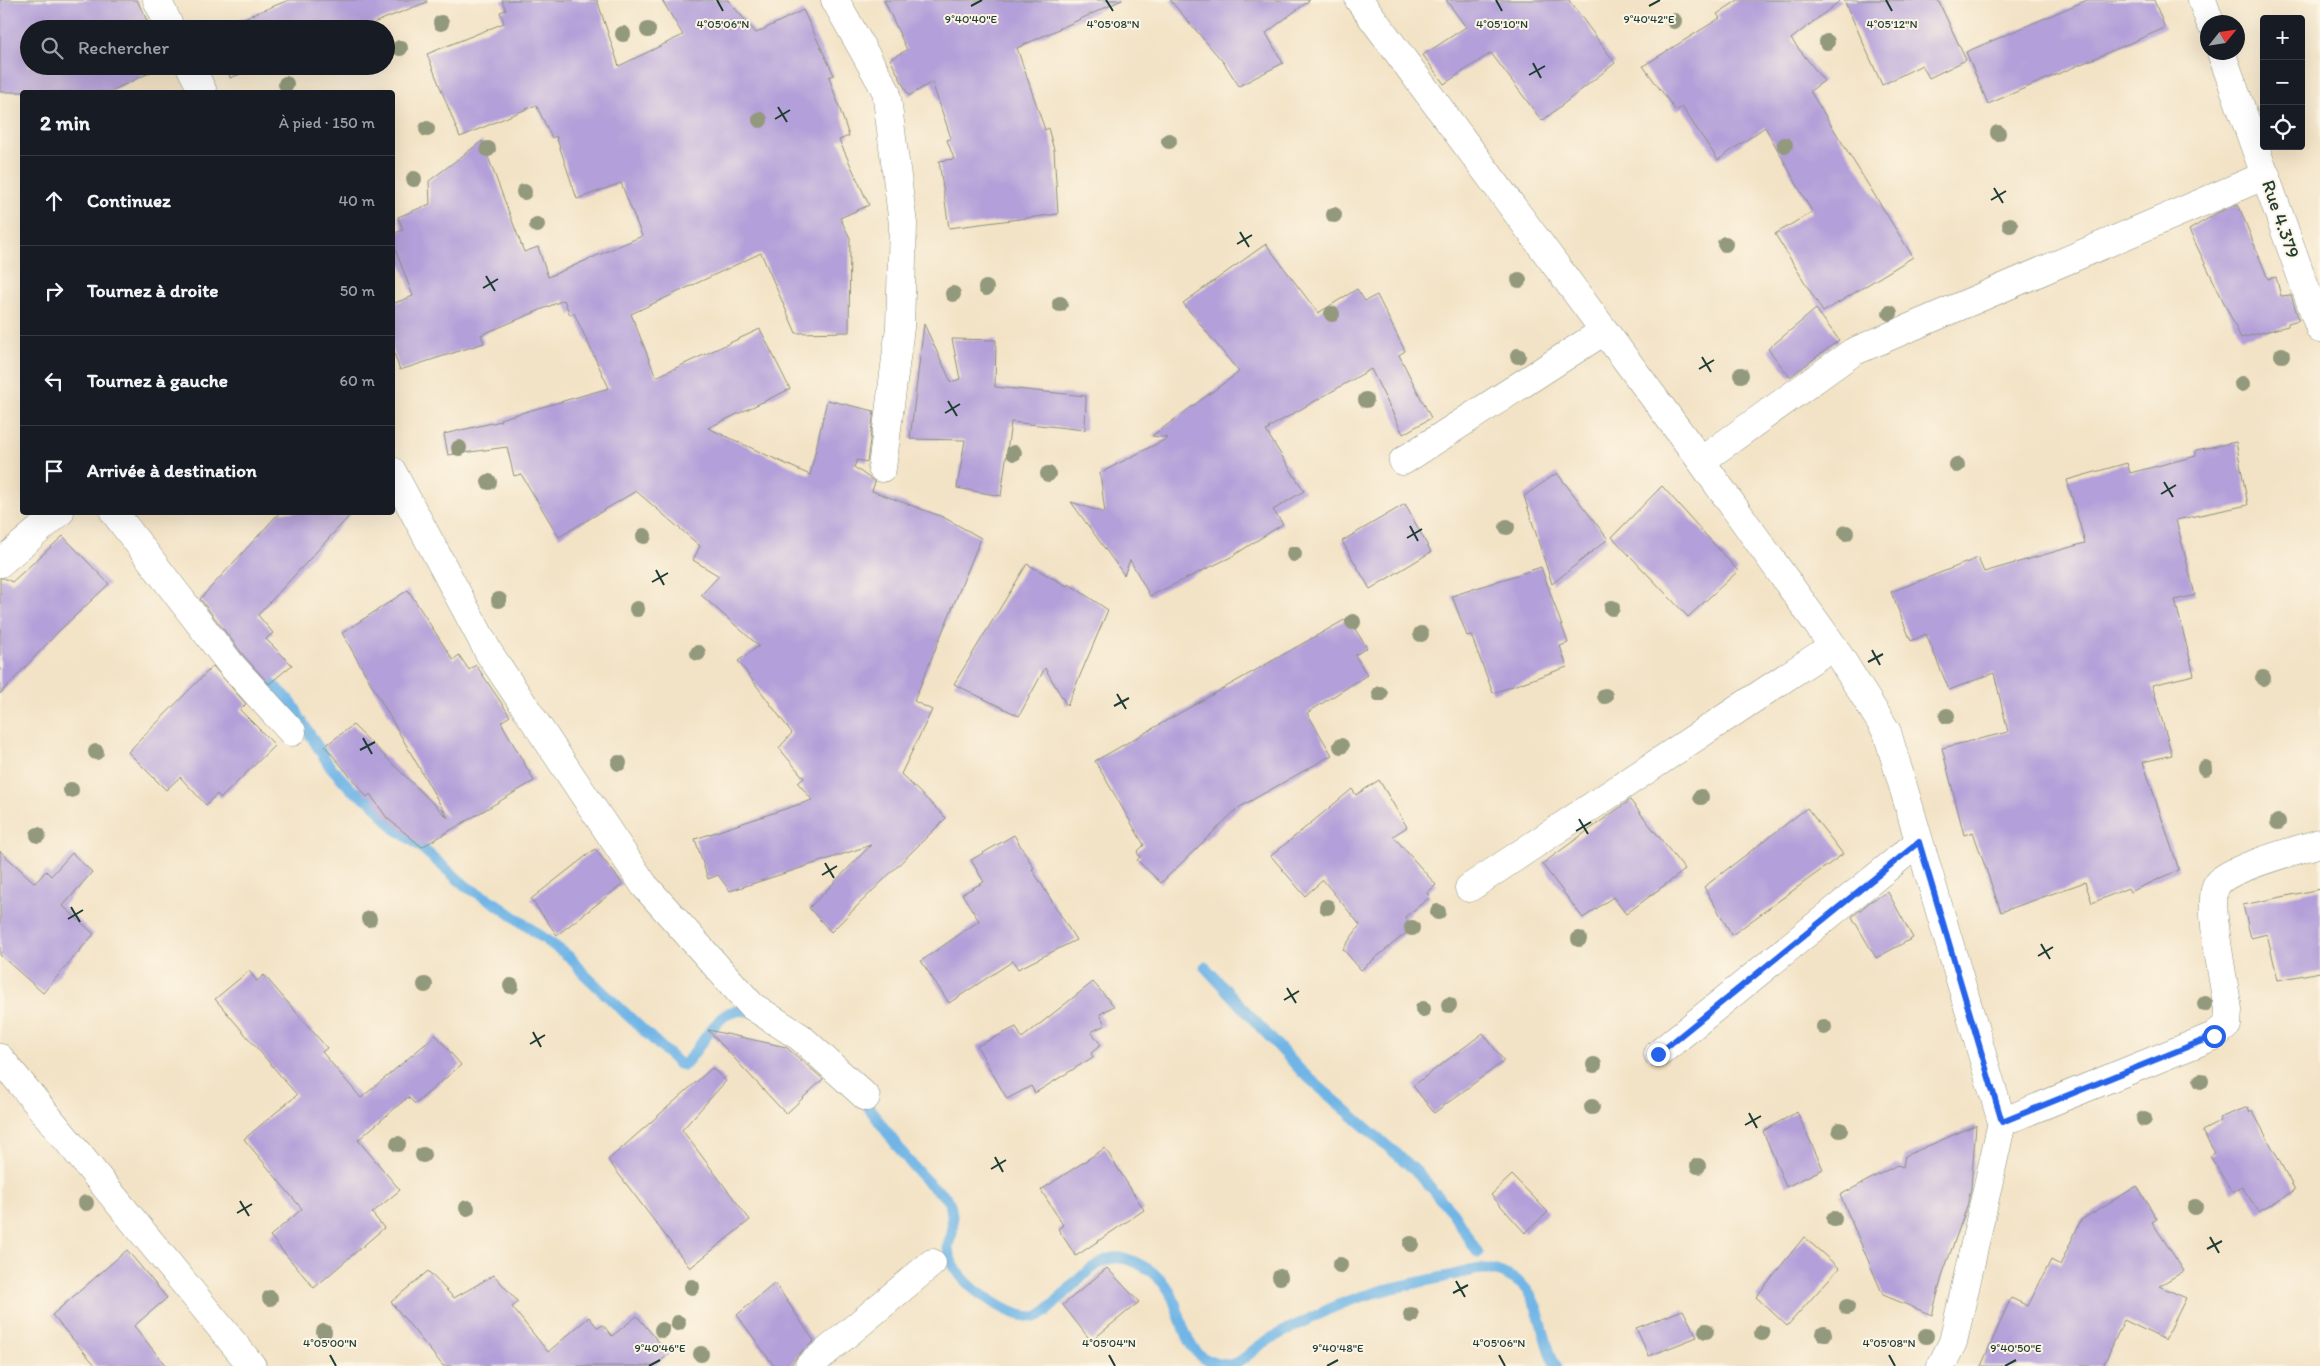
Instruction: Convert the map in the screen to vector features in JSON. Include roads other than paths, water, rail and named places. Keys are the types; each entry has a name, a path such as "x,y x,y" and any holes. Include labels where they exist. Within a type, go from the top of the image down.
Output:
{"street":[{"path":"157,0 167,20"},
{"path":"835,0 886,91 903,224 900,327 882,468"},
{"path":"2202,0 2207,15"},
{"path":"1370,4 1833,646 1886,732 2002,1122 1952,1342 1941,1366"},
{"name":"Rue 4.379","path":"2224,60 2320,329"},
{"path":"194,75 202,90"},
{"path":"1701,461 1853,352 2266,174"},
{"path":"1403,460 1604,331"},
{"path":"395,478 489,653 644,885 752,1006 800,1037 866,1097"},
{"path":"0,563 56,515"},
{"path":"116,515 232,666 292,732"},
{"path":"1469,888 1833,646"},
{"path":"1658,1054 1919,842"},
{"path":"2002,1122 2214,1036 2227,1025 2228,1010 2212,904 2216,884 2229,874 2320,842"},
{"path":"0,1058 252,1366"},
{"path":"809,1366 932,1263"}],"waterway":[{"path":"241,664 275,686 290,701 299,717"},
{"path":"301,720 329,765 352,790 372,802 394,828 416,843 467,887 495,903 571,958 583,973 679,1064 684,1065 725,1015 736,1011 754,1012"},
{"path":"1205,967 1302,1072 1417,1172 1431,1188"},
{"path":"862,1099 915,1168 949,1201 952,1226 952,1233 948,1243 949,1254 961,1276 979,1293 1015,1313 1028,1317 1042,1314 1096,1266 1108,1259 1121,1258 1137,1263 1149,1270 1167,1288 1175,1304 1186,1336 1198,1353 1206,1360 1230,1365 1237,1363 1261,1344 1277,1335 1348,1301 1395,1287 1487,1269 1514,1279 1529,1294 1534,1303 1547,1346 1556,1366"},
{"path":"1435,1193 1453,1213 1478,1253"}]}
